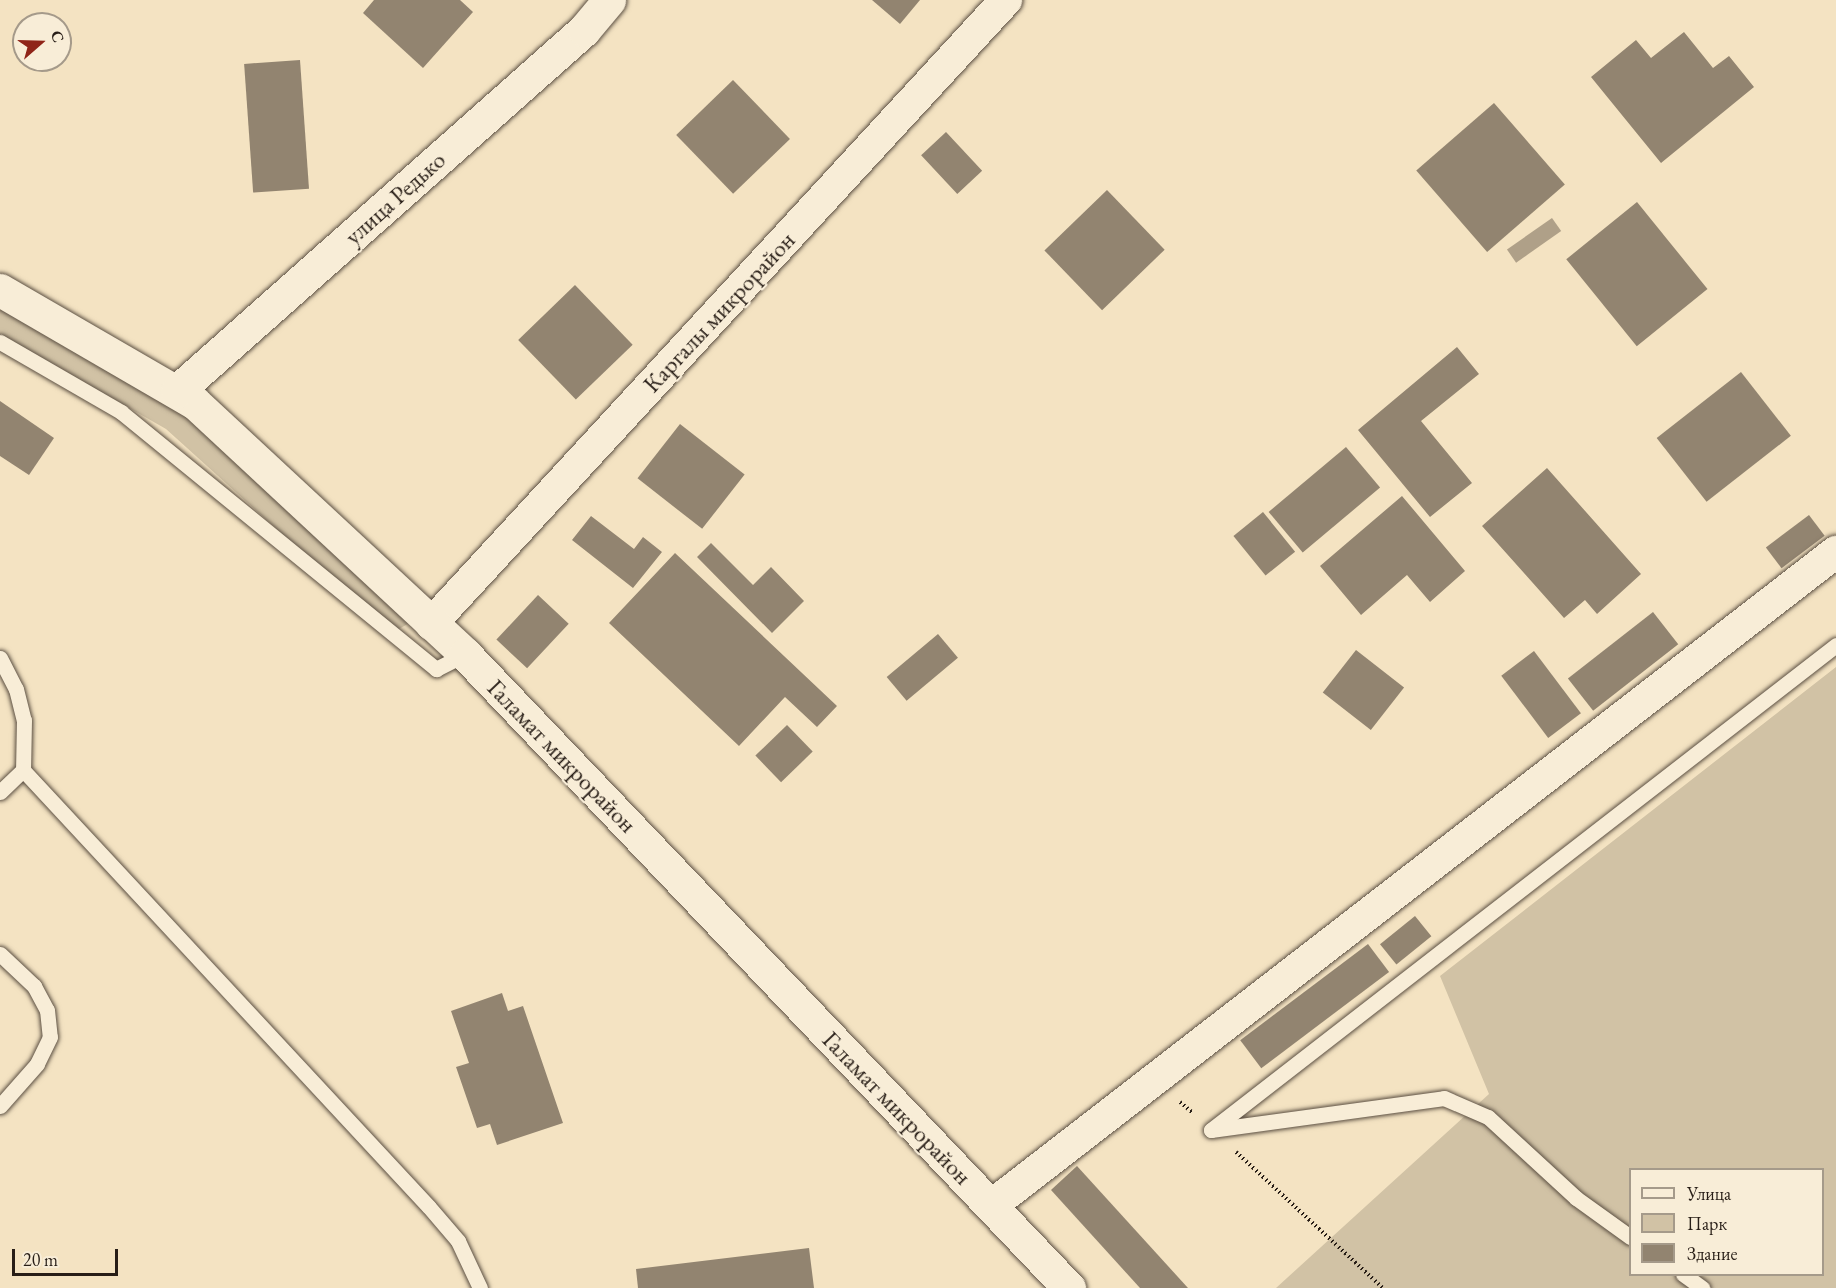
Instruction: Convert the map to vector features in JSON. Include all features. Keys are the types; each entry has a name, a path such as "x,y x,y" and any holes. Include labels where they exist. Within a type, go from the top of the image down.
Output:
{"street":[{"name":"улица Редько","path":"177,391 584,30 609,0"},
{"name":"Каргалы микрорайон","path":"431,624 1006,0"},
{"name":"Галамат микрорайон","path":"0,290 195,403 465,654 1069,1288"},
{"path":"991,1206 1836,552"}],"lane":[{"path":"0,342 121,412 436,669 465,654"},
{"path":"1211,1130 1836,645"},
{"path":"0,658 16,689 24,720 22,770 0,792"},
{"path":"22,770 429,1207 458,1241 480,1288"},
{"path":"0,954 34,986 47,1010 50,1037 37,1064 0,1106"},
{"path":"1211,1130 1443,1098 1488,1117 1576,1198 1629,1236"},
{"path":"1684,1276 1702,1288"}],"path":[{"path":"1155,1079 1383,1288"}],"green space":[{"path":"0,309 183,409 418,618 392,633 166,429 0,334"},
{"path":"1836,667 1836,1288 1276,1288 1489,1094 1440,976"}],"shaded area":[{"path":"1552,218 1561,231 1516,263 1507,250"}],"building":[{"path":"374,0 460,0 473,12 423,68 363,13"},
{"path":"872,0 920,0 900,24"},
{"path":"1684,32 1713,68 1729,56 1754,87 1661,163 1591,77 1636,40 1651,58"},
{"path":"300,60 309,189 253,193 244,64"},
{"path":"733,80 790,139 733,194 676,135"},
{"path":"1494,103 1565,185 1487,252 1416,171"},
{"path":"946,132 982,171 957,194 921,155"},
{"path":"1107,190 1165,250 1102,310 1044,250"},
{"path":"1637,202 1707,289 1637,346 1566,259"},
{"path":"575,285 633,345 576,400 518,340"},
{"path":"1457,347 1479,374 1421,421 1472,483 1430,517 1358,430"},
{"path":"1741,372 1791,436 1707,502 1657,438"},
{"path":"0,401 54,438 29,475 0,456"},
{"path":"680,424 745,474 702,529 638,478"},
{"path":"1346,447 1380,488 1303,553 1269,512"},
{"path":"1547,468 1641,574 1597,614 1585,600 1564,618 1482,526"},
{"path":"1402,496 1465,571 1430,602 1407,575 1361,615 1320,566"},
{"path":"1263,512 1295,552 1266,576 1233,536"},
{"path":"1809,515 1825,536 1782,568 1766,547"},
{"path":"591,516 634,549 643,537 662,552 633,588 572,540"},
{"path":"711,543 753,585 771,567 804,601 772,633 697,557"},
{"path":"675,553 837,706 817,727 785,697 739,746 609,623"},
{"path":"538,595 569,624 527,668 496,640"},
{"path":"1653,612 1678,644 1593,711 1568,678"},
{"path":"938,634 958,658 907,701 887,677"},
{"path":"1356,650 1404,688 1371,730 1323,693"},
{"path":"1534,651 1581,713 1548,738 1501,676"},
{"path":"787,725 813,752 781,782 755,756"},
{"path":"1415,916 1431,936 1396,965 1380,944"},
{"path":"1368,944 1389,972 1261,1068 1240,1040"},
{"path":"502,993 508,1011 523,1006 563,1123 497,1145 490,1124 477,1128 456,1067 469,1063 451,1011"},
{"path":"1077,1166 1188,1288 1140,1288 1051,1190"},
{"path":"809,1248 814,1288 638,1288 636,1269"}]}
